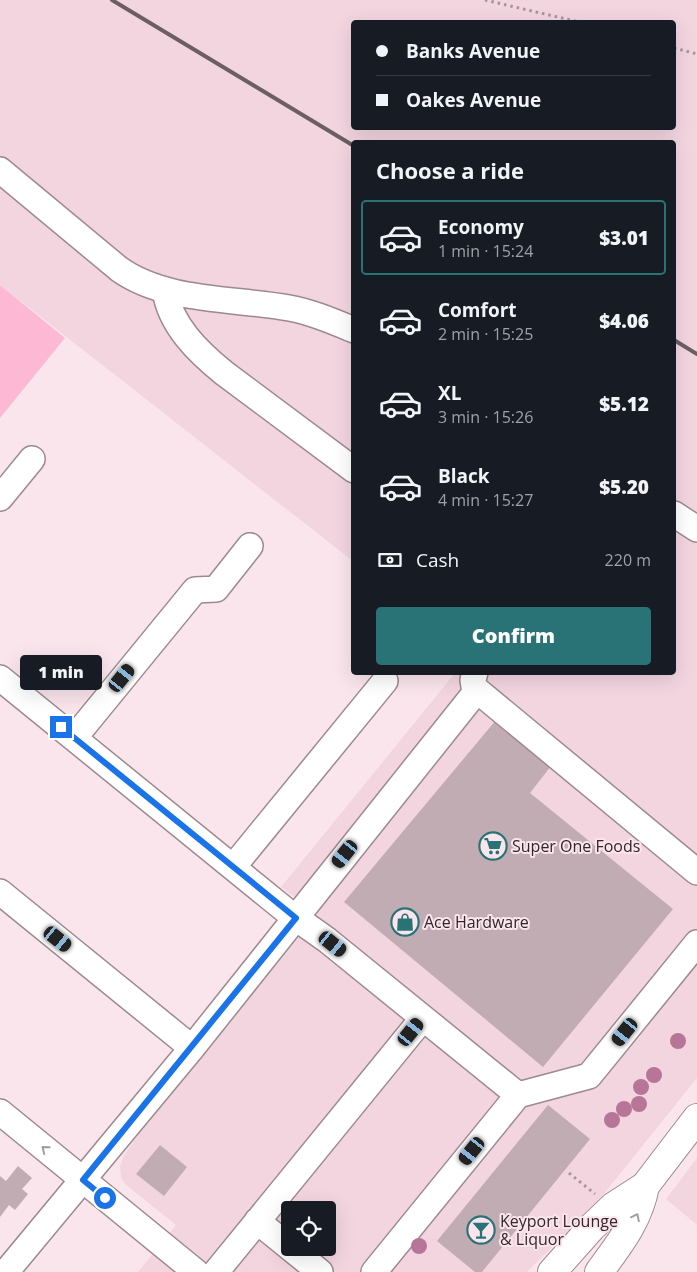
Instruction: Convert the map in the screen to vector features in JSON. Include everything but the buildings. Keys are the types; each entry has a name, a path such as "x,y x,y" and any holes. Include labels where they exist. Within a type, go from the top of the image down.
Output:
{"highway":[{"path":"554,1268 614,1206 645,1186 697,1118"},
{"path":"599,1272 636,1218 642,1203 645,1186"}],"street":[{"path":"0,170 124,272 138,281 165,290 294,309 313,314 351,329"},
{"path":"165,290 166,301 175,321 206,357 224,373 351,468"},
{"path":"0,498 32,459"},
{"path":"676,515 697,529"},
{"path":"74,738 195,590 216,589 250,546"},
{"path":"0,679 296,918 328,940 518,1095"},
{"path":"233,867 385,682"},
{"path":"475,683 478,691 697,872"},
{"path":"6,1272 192,1048 296,918 475,683"},
{"path":"0,892 192,1048"},
{"path":"374,1272 518,1095 589,1076 697,943"},
{"path":"216,1272 423,1018"},
{"path":"0,1112 196,1272"},
{"path":"257,1221 320,1272"}],"path":[{"path":"485,0 570,20"},
{"path":"676,49 697,54"},
{"path":"569,1173 595,1194"}],"shaded area":[{"path":"0,0 697,0 697,1078 595,1205 527,1272 138,1272 176,1225 126,1185 121,1178 120,1167 123,1157 144,1126 318,914 281,887 453,675 676,675 676,140 351,140 351,560 0,285"},
{"path":"0,285 65,338 0,418"},
{"path":"697,1158 697,1225 666,1199"}],"railway":[{"path":"112,0 351,144"},
{"path":"676,341 697,354"}],"place":[{"name":"Super One Foods","path":"493,846"},
{"name":"Ace Hardware","path":"405,922"},
{"name":"Keyport Lounge & Liquor","path":"481,1230"}],"route":[{"path":"61,727 296,918 83,1180 105,1198"}]}
